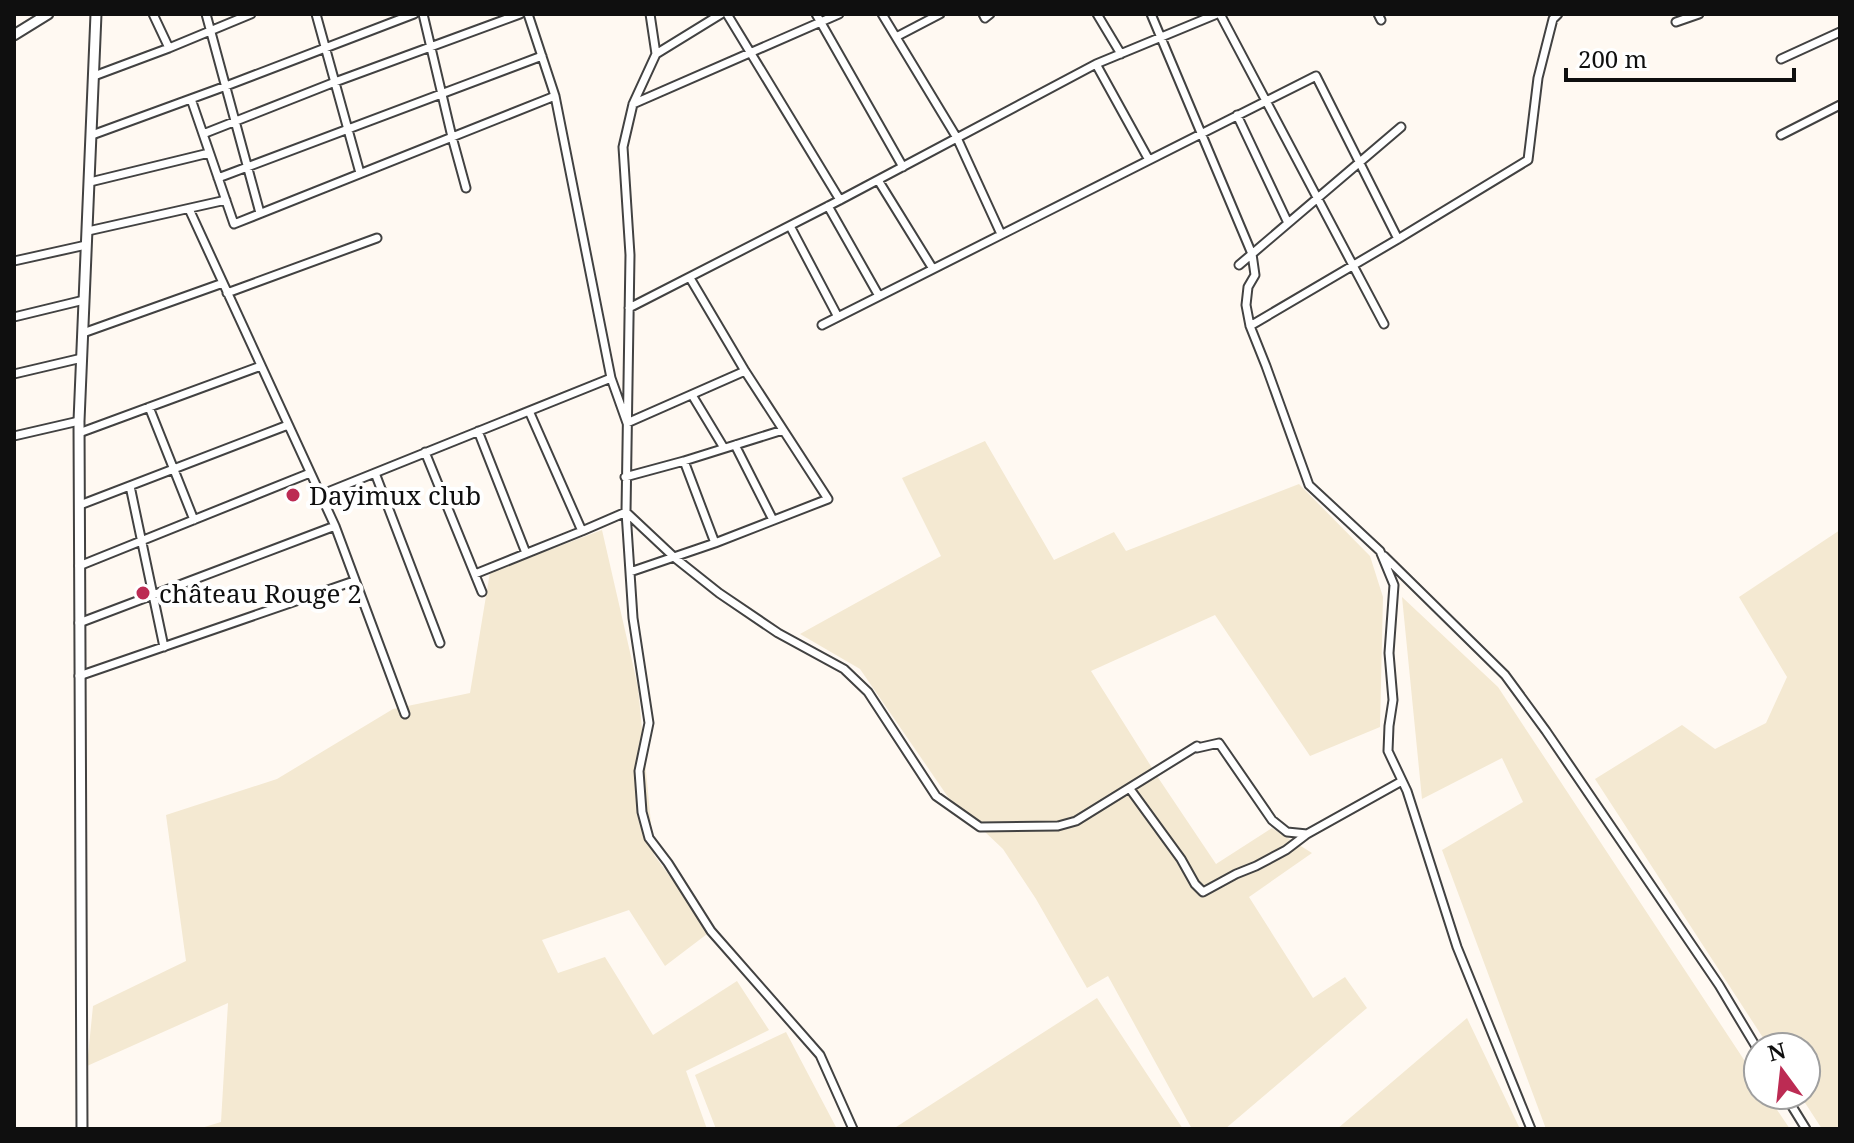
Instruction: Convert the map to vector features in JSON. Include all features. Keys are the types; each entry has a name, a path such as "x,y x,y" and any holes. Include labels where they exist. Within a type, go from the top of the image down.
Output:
{"street":[{"path":"14,35 48,14"},
{"path":"82,1129 79,421 96,14"},
{"path":"153,14 169,48"},
{"path":"206,14 260,213"},
{"path":"94,76 251,14"},
{"path":"316,14 360,173"},
{"path":"92,135 326,48 398,16 414,14"},
{"path":"423,14 466,188"},
{"path":"203,134 520,14"},
{"path":"528,14 555,96 611,378 627,423"},
{"path":"650,14 656,54"},
{"path":"840,200 724,14 709,17 656,54 633,104 623,147 630,255 626,512 633,618 649,723 639,771 642,812 649,838 711,931 820,1055 853,1129"},
{"path":"633,104 750,53 819,18 839,14"},
{"path":"882,14 957,138 1001,234"},
{"path":"896,37 940,14"},
{"path":"983,14 985,18 990,14"},
{"path":"1097,14 1121,54"},
{"path":"1151,14 1252,254 1255,275 1248,287 1246,305 1250,326 1309,485 1505,675 1719,985 1747,1031"},
{"path":"629,308 1096,64 1218,14 1384,324"},
{"path":"1250,326 1528,160 1538,78 1553,19 1558,14"},
{"path":"1676,22 1699,14"},
{"path":"819,18 903,167"},
{"path":"1781,59 1840,32"},
{"path":"218,178 542,56"},
{"path":"1096,64 1149,160"},
{"path":"822,325 1316,76 1398,239"},
{"path":"191,99 234,224 555,96"},
{"path":"1781,135 1840,105"},
{"path":"1237,115 1288,223"},
{"path":"1239,265 1401,127"},
{"path":"90,182 209,153"},
{"path":"878,180 933,269"},
{"path":"88,231 226,200"},
{"path":"828,206 879,296"},
{"path":"189,209 335,526 405,714"},
{"path":"790,226 838,317"},
{"path":"227,293 377,238"},
{"path":"14,261 86,245"},
{"path":"630,572 675,558 828,499 745,371 690,278"},
{"path":"83,333 223,283"},
{"path":"14,317 84,300"},
{"path":"14,374 82,358"},
{"path":"79,433 261,366"},
{"path":"627,423 745,371"},
{"path":"320,495 611,378"},
{"path":"692,395 724,448"},
{"path":"149,407 194,520"},
{"path":"529,411 582,531"},
{"path":"14,436 79,421"},
{"path":"80,505 288,425"},
{"path":"625,477 783,430"},
{"path":"478,431 526,553"},
{"path":"735,445 773,520"},
{"path":"425,452 482,592"},
{"path":"684,461 715,543"},
{"path":"79,566 310,473"},
{"path":"375,473 440,643"},
{"path":"130,486 164,647"},
{"path":"475,574 626,512"},
{"path":"626,512 675,558 719,593 778,633 844,669 868,692 936,796 980,827 1058,826 1076,821 1197,746 1219,743 1272,820 1287,832 1307,834"},
{"path":"79,623 335,526"},
{"path":"1380,551 1394,585 1389,653 1393,700 1388,751 1402,781 1457,947 1531,1129"},
{"path":"79,676 354,581"},
{"path":"1130,789 1203,892 1286,850 1307,834 1402,781"},
{"path":"1795,1111 1806,1129"}],"shaded area":[{"path":"985,441 1054,560 1114,532 1126,551 1299,484 1370,556 1383,597 1380,727 1310,756 1215,615 1091,671 1216,864 1272,828 1312,853 1249,897 1313,998 1345,977 1367,1008 1225,1129 1192,1129 1108,976 1087,988 1003,849 948,797 860,669 800,634 941,556 902,478"},
{"path":"602,530 638,687 654,855 711,931 665,966 629,910 542,940 558,973 605,957 653,1035 737,981 769,1030 686,1071 707,1129 198,1129 221,1122 228,1003 87,1066 93,1006 186,961 166,815 277,779 393,709 470,693 490,572"},
{"path":"1840,530 1840,1129 1822,1129 1810,1111 1822,1111 1822,1031 1759,1031 1595,779 1682,725 1715,749 1766,723 1787,677 1739,597"},
{"path":"1402,597 1498,687 1742,1057 1742,1111 1778,1111 1790,1129 1546,1129 1442,850 1523,802 1502,758 1422,799"},
{"path":"1097,998 1183,1129 893,1129"},
{"path":"1467,1018 1520,1129 1337,1129"},
{"path":"786,1032 837,1129 716,1129 695,1075"}],"place":[{"name":"Dayimux club","path":"293,495"},
{"name":"château Rouge 2","path":"143,593"}]}
